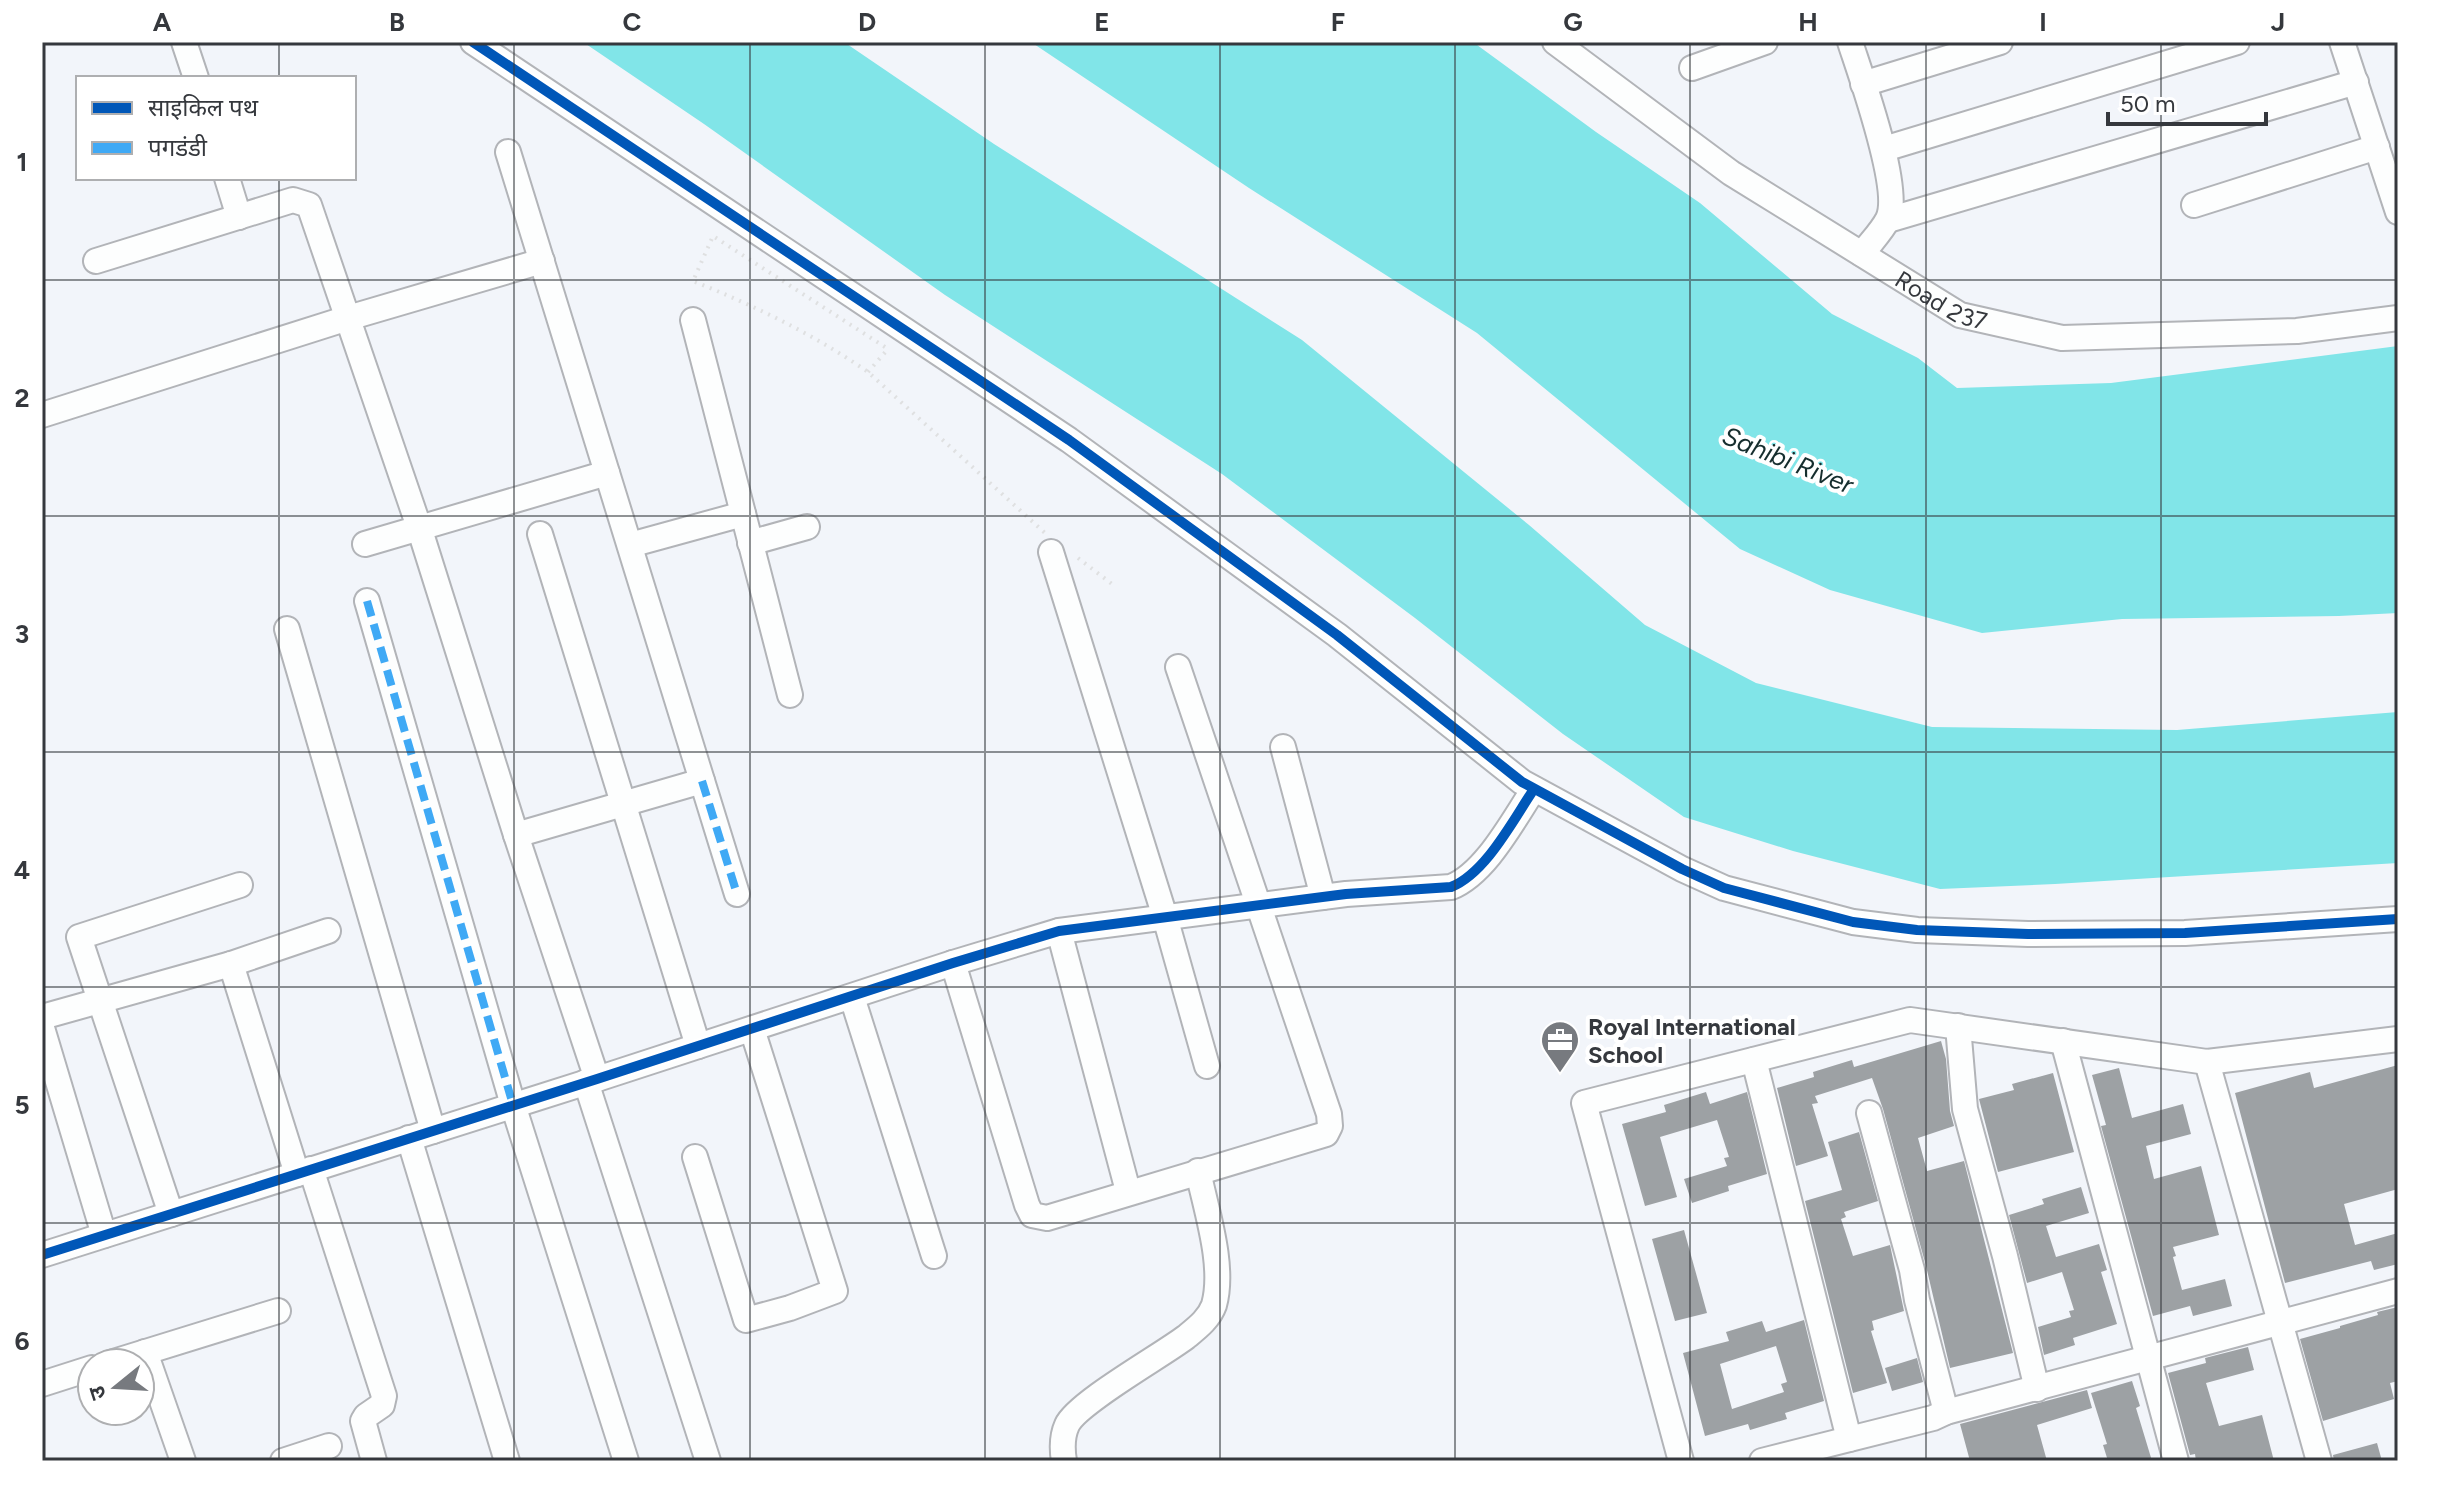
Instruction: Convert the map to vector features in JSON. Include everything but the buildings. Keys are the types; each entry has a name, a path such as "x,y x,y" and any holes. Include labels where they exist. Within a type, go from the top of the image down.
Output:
{"street":[{"path":"184,42 195,76"},
{"path":"473,42 1069,440 1337,635 1522,782 1682,869 1724,888 1853,922 1917,930 2028,934 2185,933 2398,919"},
{"name":"Road 237","path":"1555,42 1731,173 1960,315 2062,338 2297,331 2398,318"},
{"path":"1692,68 1765,42"},
{"path":"1850,42 1884,149 1891,209 1888,220 1862,254"},
{"path":"1863,84 2000,42"},
{"path":"1884,149 2237,42"},
{"path":"2342,42 2398,212"},
{"path":"1888,220 2356,82"},
{"path":"2194,205 2377,147"},
{"path":"508,152 737,894"},
{"path":"228,180 239,217"},
{"path":"96,261 293,200 309,205 419,527 708,1461"},
{"path":"42,415 348,318 542,261"},
{"path":"693,320 790,695"},
{"path":"365,544 607,473"},
{"path":"630,545 743,514"},
{"path":"750,543 807,527"},
{"path":"540,534 698,1046"},
{"path":"1048,543 1165,917 1207,1066"},
{"path":"367,601 513,1105 626,1461"},
{"path":"287,629 433,1131"},
{"path":"953,963 1032,1215 1047,1218 1128,1191 1326,1134 1330,1126 1329,1114 1178,667"},
{"path":"1283,747 1323,897"},
{"path":"516,835 702,781"},
{"path":"42,1255 1059,931 1323,897 1451,887 1465,882 1479,868 1534,789"},
{"path":"171,1214 79,937 240,885"},
{"path":"42,1017 231,964 328,931"},
{"path":"1059,931 1128,1191"},
{"path":"231,964 384,1396 382,1405 363,1421 374,1461"},
{"path":"852,997 934,1256"},
{"path":"1681,1461 1584,1103 1910,1020 2207,1062 2398,1039"},
{"path":"1958,1026 1965,1109 2037,1389"},
{"path":"42,1028 104,1235"},
{"path":"695,1157 746,1320 835,1291 752,1029"},
{"path":"2063,1041 2176,1461"},
{"path":"1754,1060 1849,1439"},
{"path":"2207,1062 2319,1461"},
{"path":"1869,1113 1912,1270 1946,1412"},
{"path":"409,1138 507,1461"},
{"path":"1064,1461 1062,1441 1068,1423 1080,1409 1169,1350 1200,1325 1212,1310 1218,1272 1198,1171"},
{"path":"1762,1461 1933,1418 2398,1291"},
{"path":"156,1349 278,1311"},
{"path":"42,1384 76,1373"},
{"path":"156,1384 183,1461"},
{"path":"283,1461 329,1446"}],"path":[{"path":"868,372 888,349 713,236 693,281 751,304 790,324 868,372 1048,543"}],"water":[{"path":"583,42 844,42 994,144 1302,340 1529,525 1645,625 1756,683 1932,727 2177,730 2398,712 2398,863 1940,889 1793,851 1684,817 1563,734 1415,618 1222,474 945,295"},
{"name":"Sahibi River","path":"1031,42 1473,42 1700,203 1832,314 1918,358 1957,388 2111,383 2398,346 2398,613 2122,619 1982,633 1830,590 1740,549 1477,333 1249,188"}],"marked path":[{"path":"367,601 513,1105"},
{"path":"702,781 737,894"}],"cycle path":[{"path":"473,42 1069,440 1337,635 1522,782 1682,869 1724,888 1853,922 1917,930 2028,934 2185,933 2398,919"},
{"path":"42,1255 1059,931 1346,894 1451,887 1464,880 1487,858 1534,789"}],"place":[{"name":"Royal International School","path":"1560,1074"}]}
